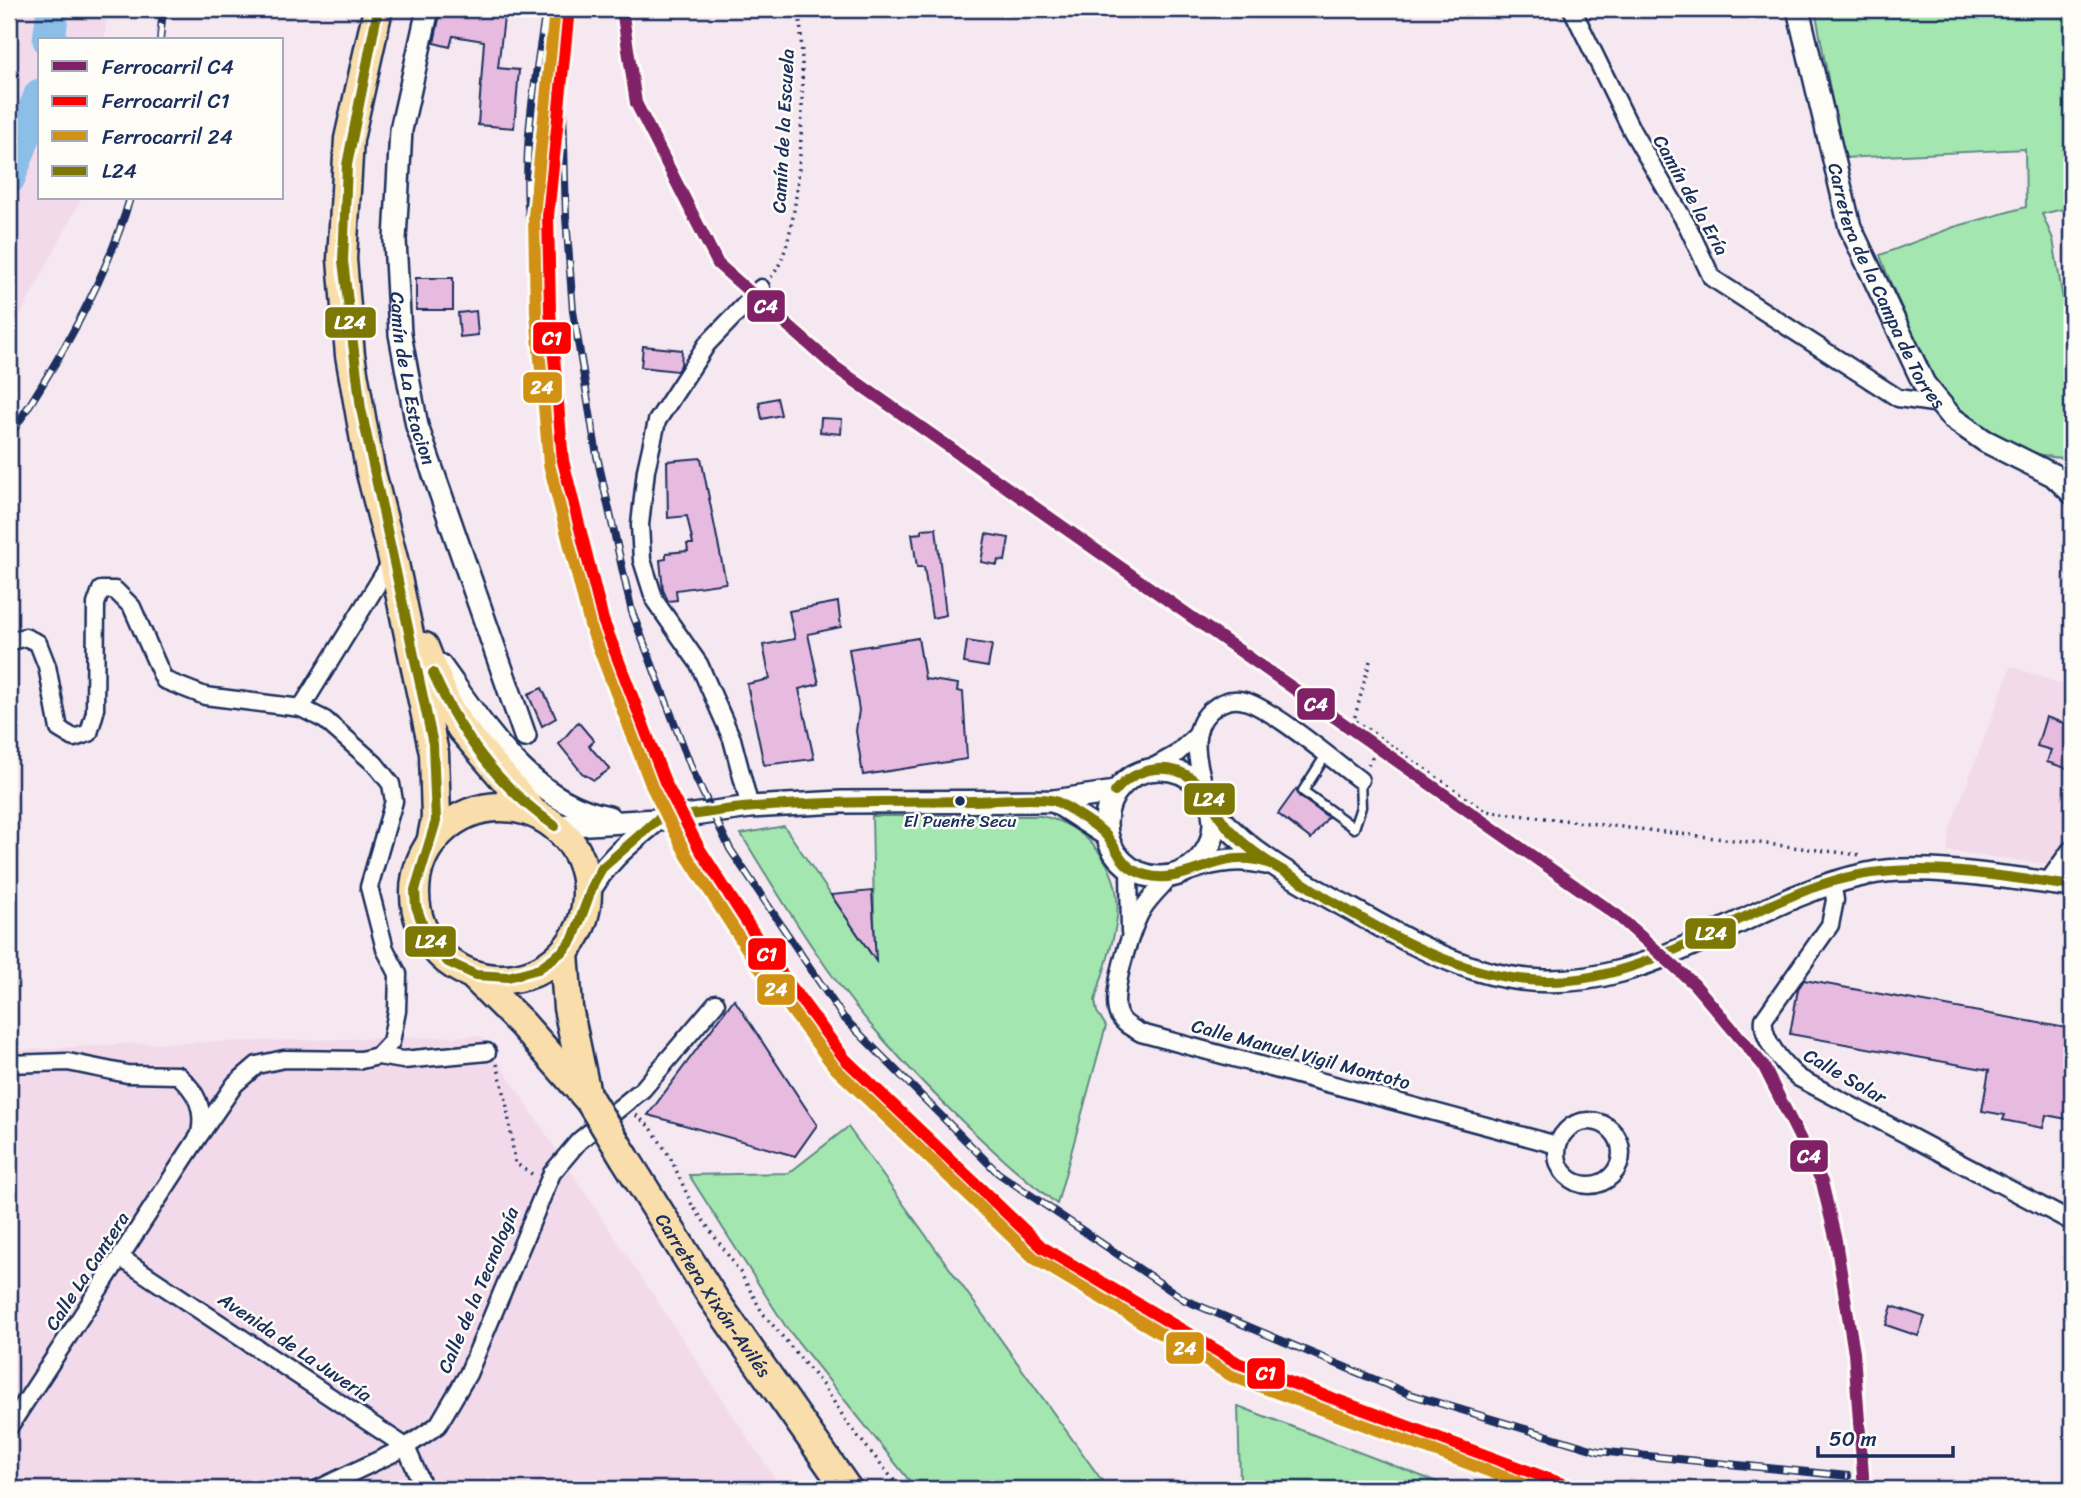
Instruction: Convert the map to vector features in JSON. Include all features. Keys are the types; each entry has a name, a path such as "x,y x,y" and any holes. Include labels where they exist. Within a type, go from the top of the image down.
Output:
{"highway":[{"path":"378,9 349,139 342,259 350,355 370,468 393,559 434,753 436,818 431,843 416,877 415,908 427,938 447,962 473,975 505,978 538,971 564,953 582,923 587,896 584,873 575,845 544,819 448,708 393,559"},
{"path":"431,843 453,821 481,809 509,806 544,819"},
{"name":"Carretera Xixón-Avilés","path":"564,953 568,1008 588,1099"},
{"name":"Carretera Xixón-Avilés","path":"473,975 588,1099 713,1298 847,1489"}],"street":[{"name":"Camín de La Estacion","path":"428,9 401,130 395,240 400,334 417,426 525,736"},
{"name":"Camín de la Ería","path":"1572,9 1632,131 1682,215 1712,278 1898,398 1940,404"},
{"name":"Carretera de la Campa de Torres","path":"1798,9 1850,227 1917,372 1952,418 1985,441 2053,475 2072,493"},
{"path":"750,807 732,739 699,664 654,601 642,560 640,525 646,470 657,421 708,344 761,288"},
{"path":"300,708 393,559"},
{"path":"9,642 25,636 38,643 47,666 59,729 74,738 89,733 95,712 96,604 101,590 115,590 132,607 164,680 205,696 300,708 325,720 375,764 391,784 394,801 369,887 385,949 398,974 397,1011 391,1042 378,1056"},
{"path":"421,640 476,719 519,766 551,793 591,814 636,821"},
{"path":"1180,873 1205,854 1213,834 1210,803 1197,752 1197,735 1205,716 1218,704 1240,700 1261,707 1360,780"},
{"path":"1197,735 1175,755 1130,777 1115,792 1106,811 1105,834 1114,852 1129,868 1149,876 1180,873 1217,861 1246,858 1269,863"},
{"path":"1150,769 1171,769 1191,778 1233,834 1269,863 1430,954 1502,977 1550,981 1621,971 1685,947 1759,910 1832,882 1889,870 2072,886"},
{"path":"544,819 636,821 750,807 854,802 1054,801 1115,792"},
{"path":"1054,801 1105,834"},
{"path":"587,896 598,874 616,854 657,820"},
{"path":"2050,883 2072,852"},
{"name":"Calle Manuel Vigil Montoto","path":"1129,868 1130,936"},
{"name":"Calle Manuel Vigil Montoto","path":"1180,873 1142,909 1130,936 1115,1000 1117,1014 1127,1025 1141,1033 1557,1145"},
{"name":"Calle Solar","path":"1832,882 1835,900 1829,925 1764,1019 1763,1029 1784,1065 1799,1078 2072,1222"},
{"name":"Calle de la Tecnología","path":"318,1489 406,1447 438,1425 468,1374 546,1183 579,1140 643,1089 716,1003"},
{"name":"Calle La Cantera","path":"9,1427 199,1136 235,1084 257,1065 284,1059 361,1060 378,1056 403,1060 487,1052"},
{"path":"9,1065 68,1062 127,1074 178,1075 198,1098 203,1119 199,1136"},
{"path":"1587,1121 1597,1122 1614,1133 1619,1142 1620,1162 1607,1180 1597,1185 1575,1183 1559,1167 1557,1145 1568,1128 1587,1121"},
{"name":"Avenida de La Juvería","path":"121,1258 406,1447"},
{"path":"406,1447 424,1489"}],"lane":[{"path":"1326,755 1303,791 1354,828 1361,807 1360,780"}],"path":[{"name":"Camín de la Escuela","path":"761,288 778,270 795,214 804,51 799,9"},
{"path":"1370,661 1354,720 1485,811 1822,853 1872,855 1889,870"},
{"path":"1360,780 1382,740"},
{"path":"487,1052 499,1067 514,1163 546,1183"},
{"path":"623,1105 651,1128 670,1157 692,1205 740,1272 762,1312 825,1388 848,1423 901,1489"}],"shaded area":[{"path":"9,9 108,9 104,38 38,38 38,200 81,200 9,337"},
{"path":"2011,666 2072,688 2072,835 2046,864 1947,851 1950,828"},
{"path":"481,1036 782,1489 9,1489 9,1051 119,1044"}],"green space":[{"path":"1815,9 2072,9 2072,207 2042,214 2053,239 2072,354 2072,463 2069,458 2047,456 2013,444 1973,422 1958,410 1936,382 1927,365 1880,255 1954,227 2026,207 2025,149 1843,158"},
{"path":"872,816 1041,816 1058,821 1087,839 1108,866 1117,899 1117,917 1111,949 1095,1001 1097,1012 1106,1026 1057,1204 944,1104 863,1016 808,940 741,834 784,826 875,960"},
{"path":"848,1127 1108,1489 916,1489 786,1327 689,1175 789,1173"},
{"path":"1238,1406 1455,1489 1223,1489 1240,1480"}],"building":[{"path":"441,9 505,9 498,68 519,70 514,128 478,125 484,41 453,36 450,47 434,43"},
{"path":"416,278 453,278 453,310 416,310"},
{"path":"476,311 478,335 460,337 458,313"},
{"path":"643,346 682,350 681,365 677,371 641,367"},
{"path":"777,398 781,415 762,419 759,402"},
{"path":"821,418 842,419 841,434 820,432"},
{"path":"701,458 726,583 676,590 677,600 668,601 663,590 660,560 666,559 666,553 688,551 687,544 693,544 687,516 668,518 667,461"},
{"path":"936,528 946,615 932,618 924,567 917,567 912,534 922,533 922,529"},
{"path":"986,534 1009,538 1005,561 998,560 997,565 981,562"},
{"path":"838,602 841,627 808,634 819,684 799,689 814,759 764,765 747,684 770,679 763,645 795,639 789,611"},
{"path":"918,638 925,679 958,684 957,691 963,692 967,759 863,775 856,731 859,710 849,649"},
{"path":"967,641 992,645 988,667 964,663"},
{"path":"542,688 556,718 542,726 528,694"},
{"path":"2046,717 2072,726 2072,770 2047,762 2051,750 2037,746"},
{"path":"578,722 594,741 589,746 610,769 594,780 582,773 559,744"},
{"path":"1296,789 1299,796 1328,817 1311,839 1278,814"},
{"path":"872,891 876,961 831,895"},
{"path":"1804,980 2072,1029 2072,1120 2046,1115 2043,1128 2003,1120 2005,1115 1982,1111 1989,1070 1790,1034 1798,989"},
{"path":"734,999 817,1125 795,1156 648,1115"},
{"path":"1892,1306 1925,1317 1918,1336 1886,1325"}],"waterway":[{"path":"49,38 53,9"},
{"path":"9,178 38,100"}],"railway":[{"path":"160,38 163,9"},
{"path":"530,227 528,146 546,9"},
{"path":"558,9 537,222 539,311 552,462 592,623 654,783 689,850 758,961 837,1066 1036,1254 1235,1371 1540,1489"},
{"path":"562,69 566,217 573,311 597,456 632,612 693,772 730,849 843,1017 998,1173 1185,1300 1409,1394 1598,1451 1848,1476"},
{"path":"9,437 45,380 94,292 129,200"},
{"path":"556,374 556,402"}],"rail line":[{"name":"24","path":"555,9 534,216 536,312 549,464 590,625 652,787 687,856 756,963 835,1068 1034,1258 1232,1376 1537,1489"},
{"name":"C1","path":"569,9 548,216 550,311 563,461 603,620 665,782 699,848 768,955 845,1059 1042,1247 1238,1363 1576,1489"},
{"name":"C4","path":"622,9 636,103 718,264 835,367 1618,916 1694,984 1763,1065 1822,1182 1836,1241 1854,1353 1864,1489"}],"transit line":[{"name":"L24","path":"378,9 347,165 343,261 361,409 433,744 436,821 415,890 416,906 427,937 448,962 476,975 508,977 538,969 563,951 573,939 594,882 602,868 657,820"},
{"name":"L24","path":"433,673 469,738 499,777 555,826"},
{"name":"L24","path":"1115,792 1133,776 1156,769 1167,769 1190,777 1200,786 1225,825 1237,837 1258,855 1290,875"},
{"name":"L24","path":"657,820 730,809 781,805 1027,799 1055,801 1096,826 1105,834 1125,863 1137,872 1161,877 1176,876 1221,862 1253,859 1270,864 1379,928 1431,954 1486,973 1514,979 1544,981 1582,978 1656,958 1797,894 1862,874 1952,871 2072,886"}],"place":[{"name":"El Puente Secu","path":"960,801"}]}
